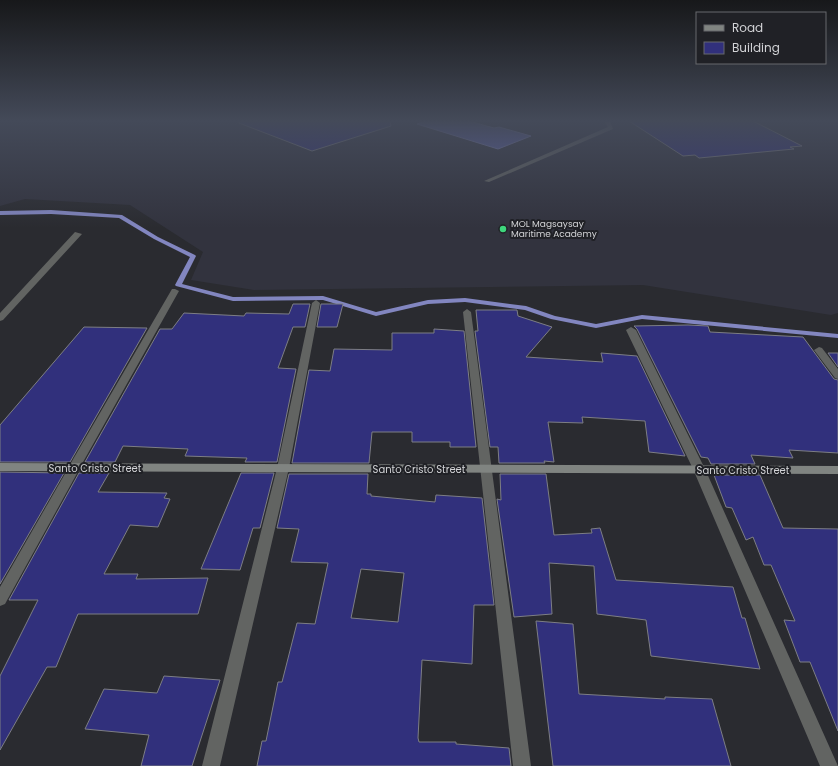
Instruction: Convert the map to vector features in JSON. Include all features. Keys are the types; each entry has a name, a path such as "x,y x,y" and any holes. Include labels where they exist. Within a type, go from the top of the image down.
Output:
{"street":[{"path":"487,181 544,157"},
{"path":"0,318 78,234"},
{"path":"0,600 175,290"},
{"path":"211,766 283,468 316,303"},
{"path":"467,312 522,766"},
{"path":"631,330 699,470 829,766"},
{"path":"819,350 838,376"},
{"name":"Santo Cristo Street","path":"0,468 838,470"}],"shaded area":[{"name":"MOL Magsaysay Maritime Academy","path":"0,157 838,157 838,313 831,315 643,285 254,290 191,280 203,252 130,205 25,199 0,206"}],"building":[{"path":"293,304 310,304 305,327 293,327 278,368 296,369 277,462 245,462 247,458 185,456 188,449 123,446 115,462 85,462 160,329 172,329 184,313 244,316 246,313 289,314"},
{"path":"321,304 343,304 337,327 317,327"},
{"path":"476,310 517,310 518,316 552,327 526,357 603,362 601,353 637,356 685,456 649,452 645,421 582,417 583,423 548,422 554,462 499,463 498,447 490,447 475,331 478,331"},
{"path":"634,326 708,326 710,332 803,337 834,379 838,380 838,453 789,450 793,458 751,455 755,464 711,464 708,458 701,457 637,329"},
{"path":"84,327 147,328 70,462 0,462 0,425"},
{"path":"434,329 464,331 476,447 450,447 450,442 412,442 412,432 372,432 369,463 292,463 309,370 330,371 334,349 392,350 392,333 434,333"},
{"path":"828,353 838,353 838,367"},
{"path":"0,472 64,473 0,584"},
{"path":"79,473 109,473 98,492 167,493 164,498 170,499 158,527 130,525 104,574 138,574 136,579 208,578 198,614 78,614 56,667 47,667 0,750 0,676 38,600 9,600"},
{"path":"241,473 274,473 260,528 253,528 240,570 201,569"},
{"path":"289,474 368,474 367,494 371,494 371,496 435,502 436,495 482,498 494,605 474,605 472,664 422,660 418,738 419,742 456,742 456,744 509,748 511,766 257,766 262,741 266,741 278,682 282,682 297,623 315,624 328,563 291,562 299,529 277,528","holes":["361,569 404,573 398,622 351,618"]},
{"path":"500,474 546,474 554,535 592,533 591,529 600,528 616,580 733,587 742,618 745,618 760,669 651,656 646,620 597,614 594,566 549,563 552,614 514,617 497,499 501,500"},
{"path":"714,475 760,475 783,528 838,529 838,731 810,662 800,662 784,620 795,621 771,565 764,565 753,537 746,540 732,508 726,507"},
{"path":"536,621 573,624 579,694 665,699 665,697 712,699 731,766 553,766"},
{"path":"164,676 220,680 192,766 141,766 149,735 85,729 104,689 157,693"}],"waterway":[{"path":"0,213 51,212 120,216 156,238 193,256 178,285 233,299 323,298 376,314 428,302 465,300 526,308 553,318 596,326 642,317 838,336"}],"place":[{"name":"MOL Magsaysay Maritime Academy","path":"503,229"}]}
